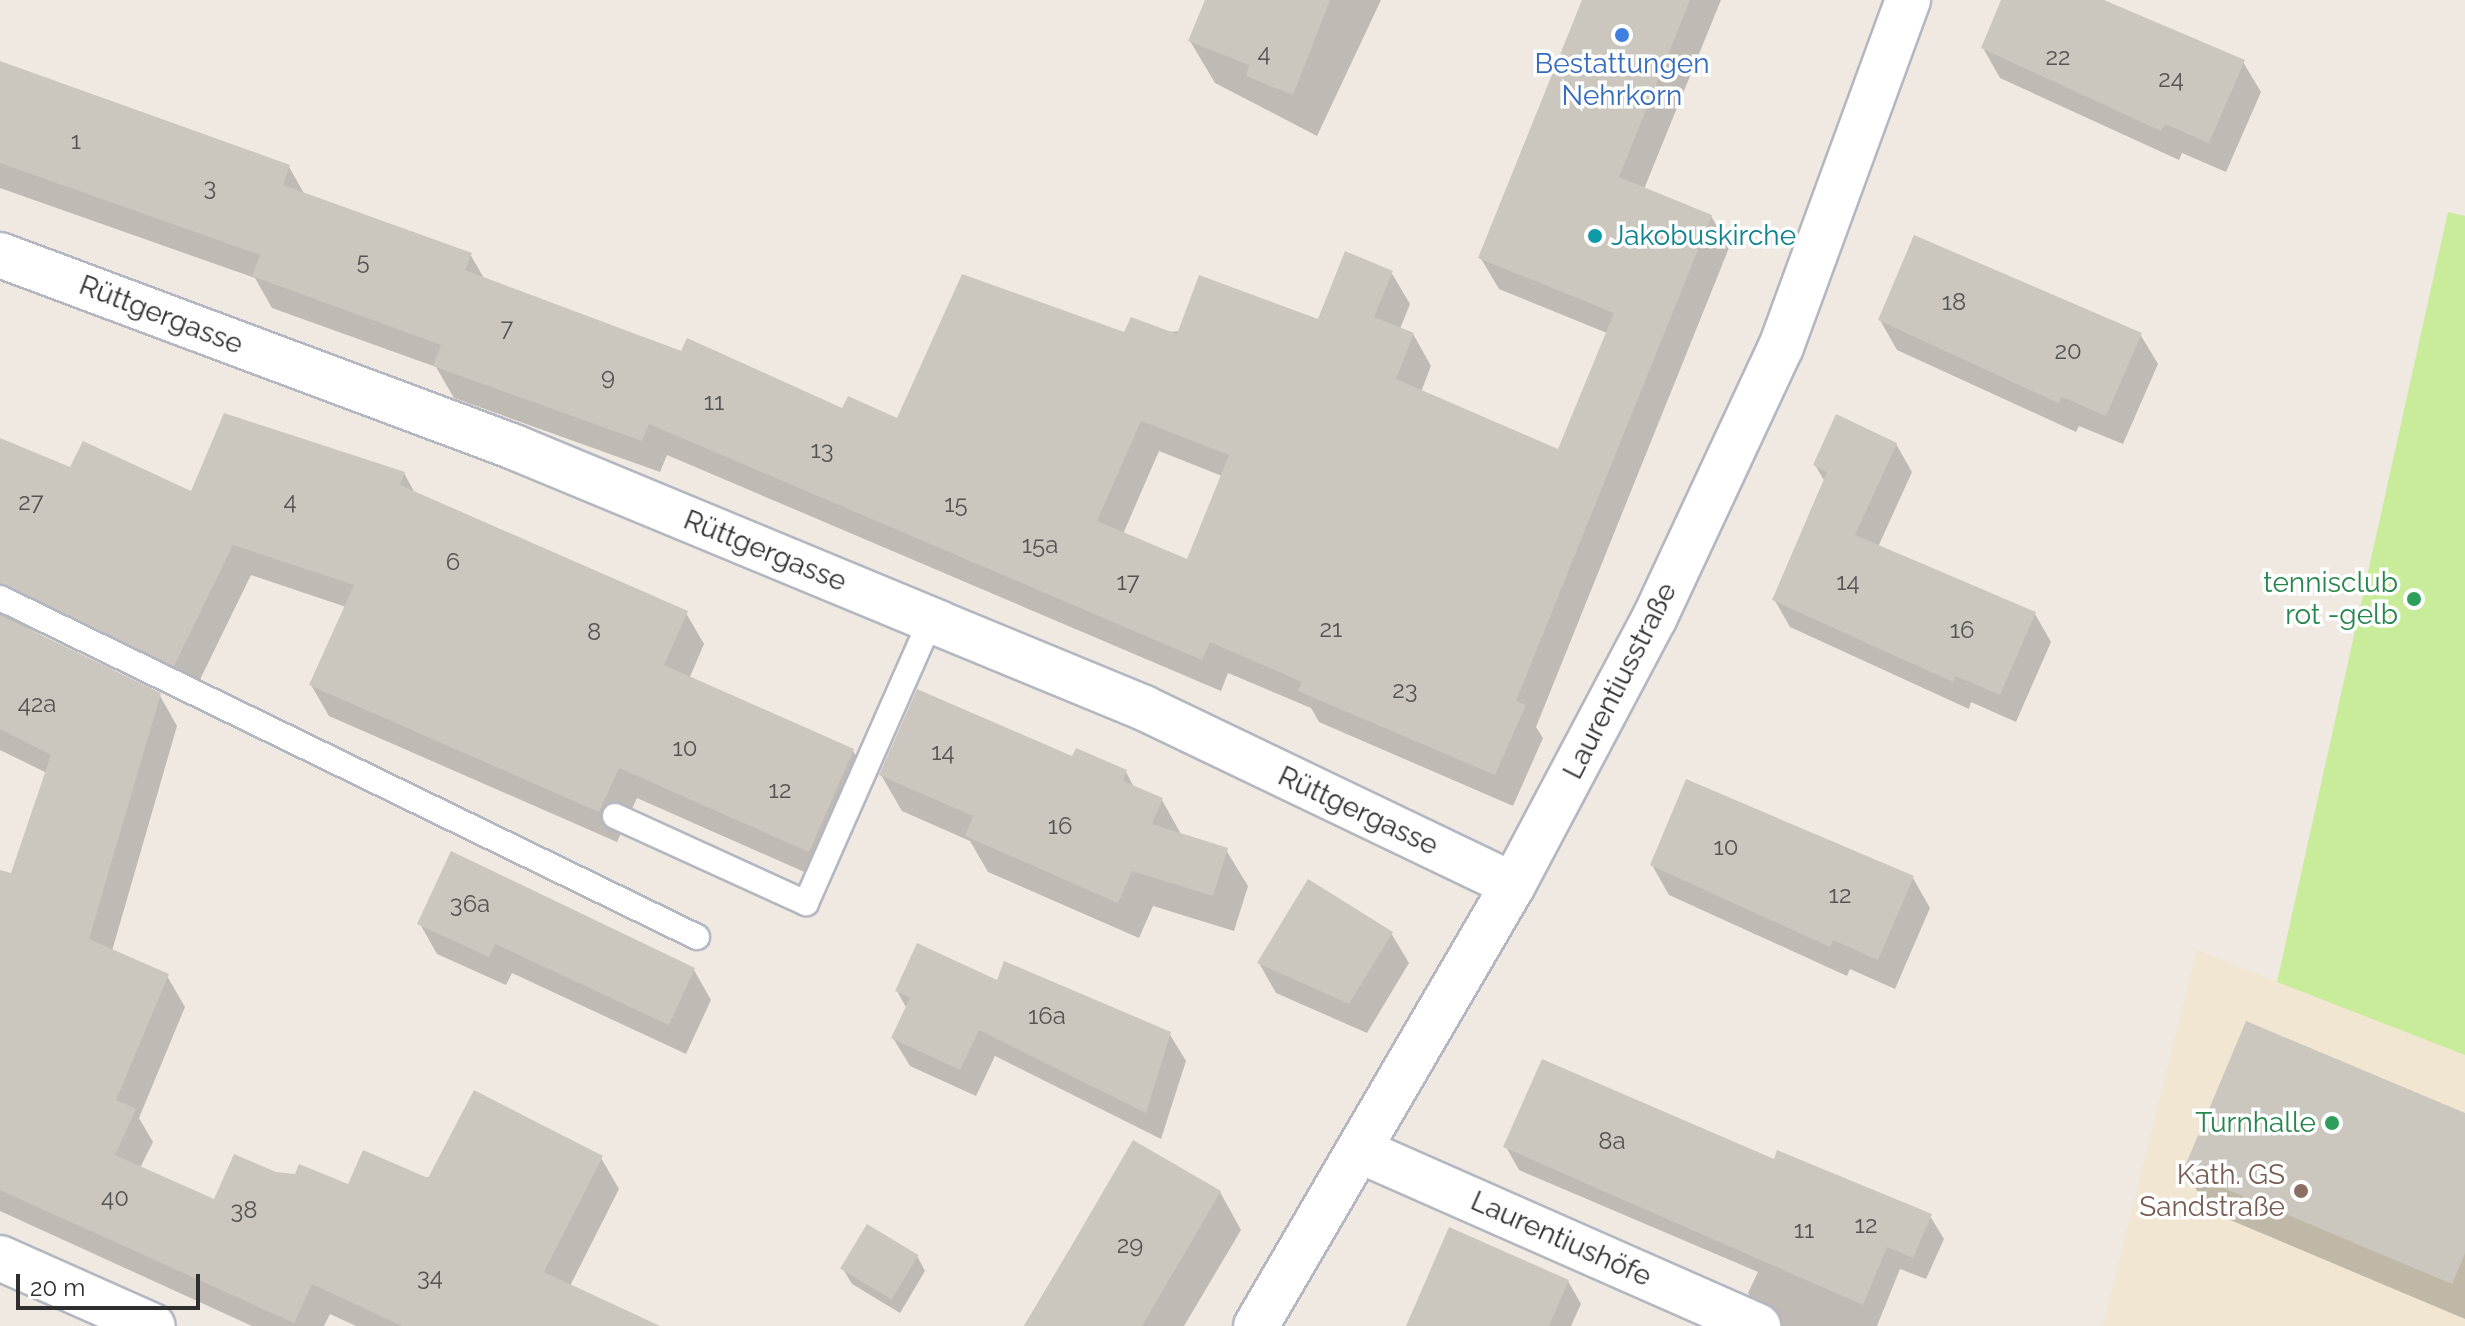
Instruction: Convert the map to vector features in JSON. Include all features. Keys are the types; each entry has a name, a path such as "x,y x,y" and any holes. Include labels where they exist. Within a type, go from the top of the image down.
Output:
{"street":[{"name":"Laurentiusstraße","path":"1256,1326 1363,1152 1513,885 1654,619 1781,347 1908,0"},
{"name":"Rüttgergasse","path":"0,255 514,447 1144,708 1513,885"},
{"name":"Laurentiushöfe","path":"1363,1152 1758,1326"},
{"path":"0,1258 153,1326"}],"lane":[{"path":"0,598 697,937"},
{"path":"615,816 806,903 931,620"}],"shaded area":[{"name":"Kath. GS Sandstraße","path":"2197,950 2465,1055 2465,1326 2103,1326"}],"green space":[{"name":"tennisclub rot -gelb","path":"2448,212 2465,216 2465,1055 2277,982"}],"building":[{"path":"1205,0 1330,0 1293,95 1246,76 1249,65 1188,41"},
{"path":"1582,0 1690,0 1619,177 1712,215 1516,701 1526,705 1495,775 1298,691 1302,682 1210,642 1202,660 649,424 642,441 433,366 441,345 252,276 260,255 0,163 0,61 290,165 283,185 472,253 465,270 681,351 687,338 842,408 848,396 897,418 962,274 1124,332 1131,317 1177,334 1199,275 1318,319 1345,251 1393,271 1374,317 1414,333 1396,379 1558,449 1614,313 1478,258","holes":["1141,421 1229,455 1187,559 1097,521"]},
{"path":"2001,0 2104,0 2245,60 2209,143 2165,124 2161,131 1981,48"},
{"path":"1914,235 2142,333 2106,416 2062,397 2058,403 1878,320"},
{"path":"224,413 405,472 400,485 688,611 664,665 854,749 809,852 619,768 599,812 309,685 354,585 233,545 174,666 0,583 0,438 70,467 83,441 191,491"},
{"path":"1836,414 1897,443 1855,535 2036,612 2000,695 1955,676 1953,682 1772,600 1827,472 1813,465"},
{"path":"0,615 161,693 89,939 169,974 116,1100 136,1109 115,1155 214,1199 234,1154 276,1172 295,1174 299,1164 348,1184 363,1150 428,1178 474,1090 603,1156 544,1272 660,1326 402,1326 312,1284 294,1323 0,1190 0,870 11,873 51,755 0,729"},
{"path":"917,689 1072,756 1076,748 1127,770 1123,781 1163,798 1152,824 1228,848 1213,896 1132,871 1118,903 965,836 973,816 879,775"},
{"path":"1686,779 1914,876 1878,960 1833,940 1830,947 1650,865"},
{"path":"451,851 695,968 669,1025 495,944 489,957 417,924"},
{"path":"1308,879 1393,932 1349,1004 1257,963"},
{"path":"917,943 997,980 1004,961 1171,1032 1146,1113 979,1030 960,1070 891,1038 910,998 895,991"},
{"name":"Turnhalle","path":"2246,1021 2465,1113 2465,1253 2452,1284 2183,1171"},
{"path":"1542,1059 1774,1159 1777,1150 1932,1214 1913,1258 1887,1247 1863,1305 1503,1147"},
{"path":"1133,1140 1221,1191 1142,1326 1025,1326"},
{"path":"867,1224 918,1255 892,1299 840,1269"},
{"path":"1449,1227 1569,1280 1549,1326 1406,1326"}],"place":[{"name":"Bestattungen Nehrkorn","path":"1622,35"},
{"name":"Jakobuskirche","path":"1595,236"},
{"name":"tennisclub rot -gelb","path":"2414,599"},
{"name":"Turnhalle","path":"2332,1123"},
{"name":"Kath. GS Sandstraße","path":"2301,1191"}]}
